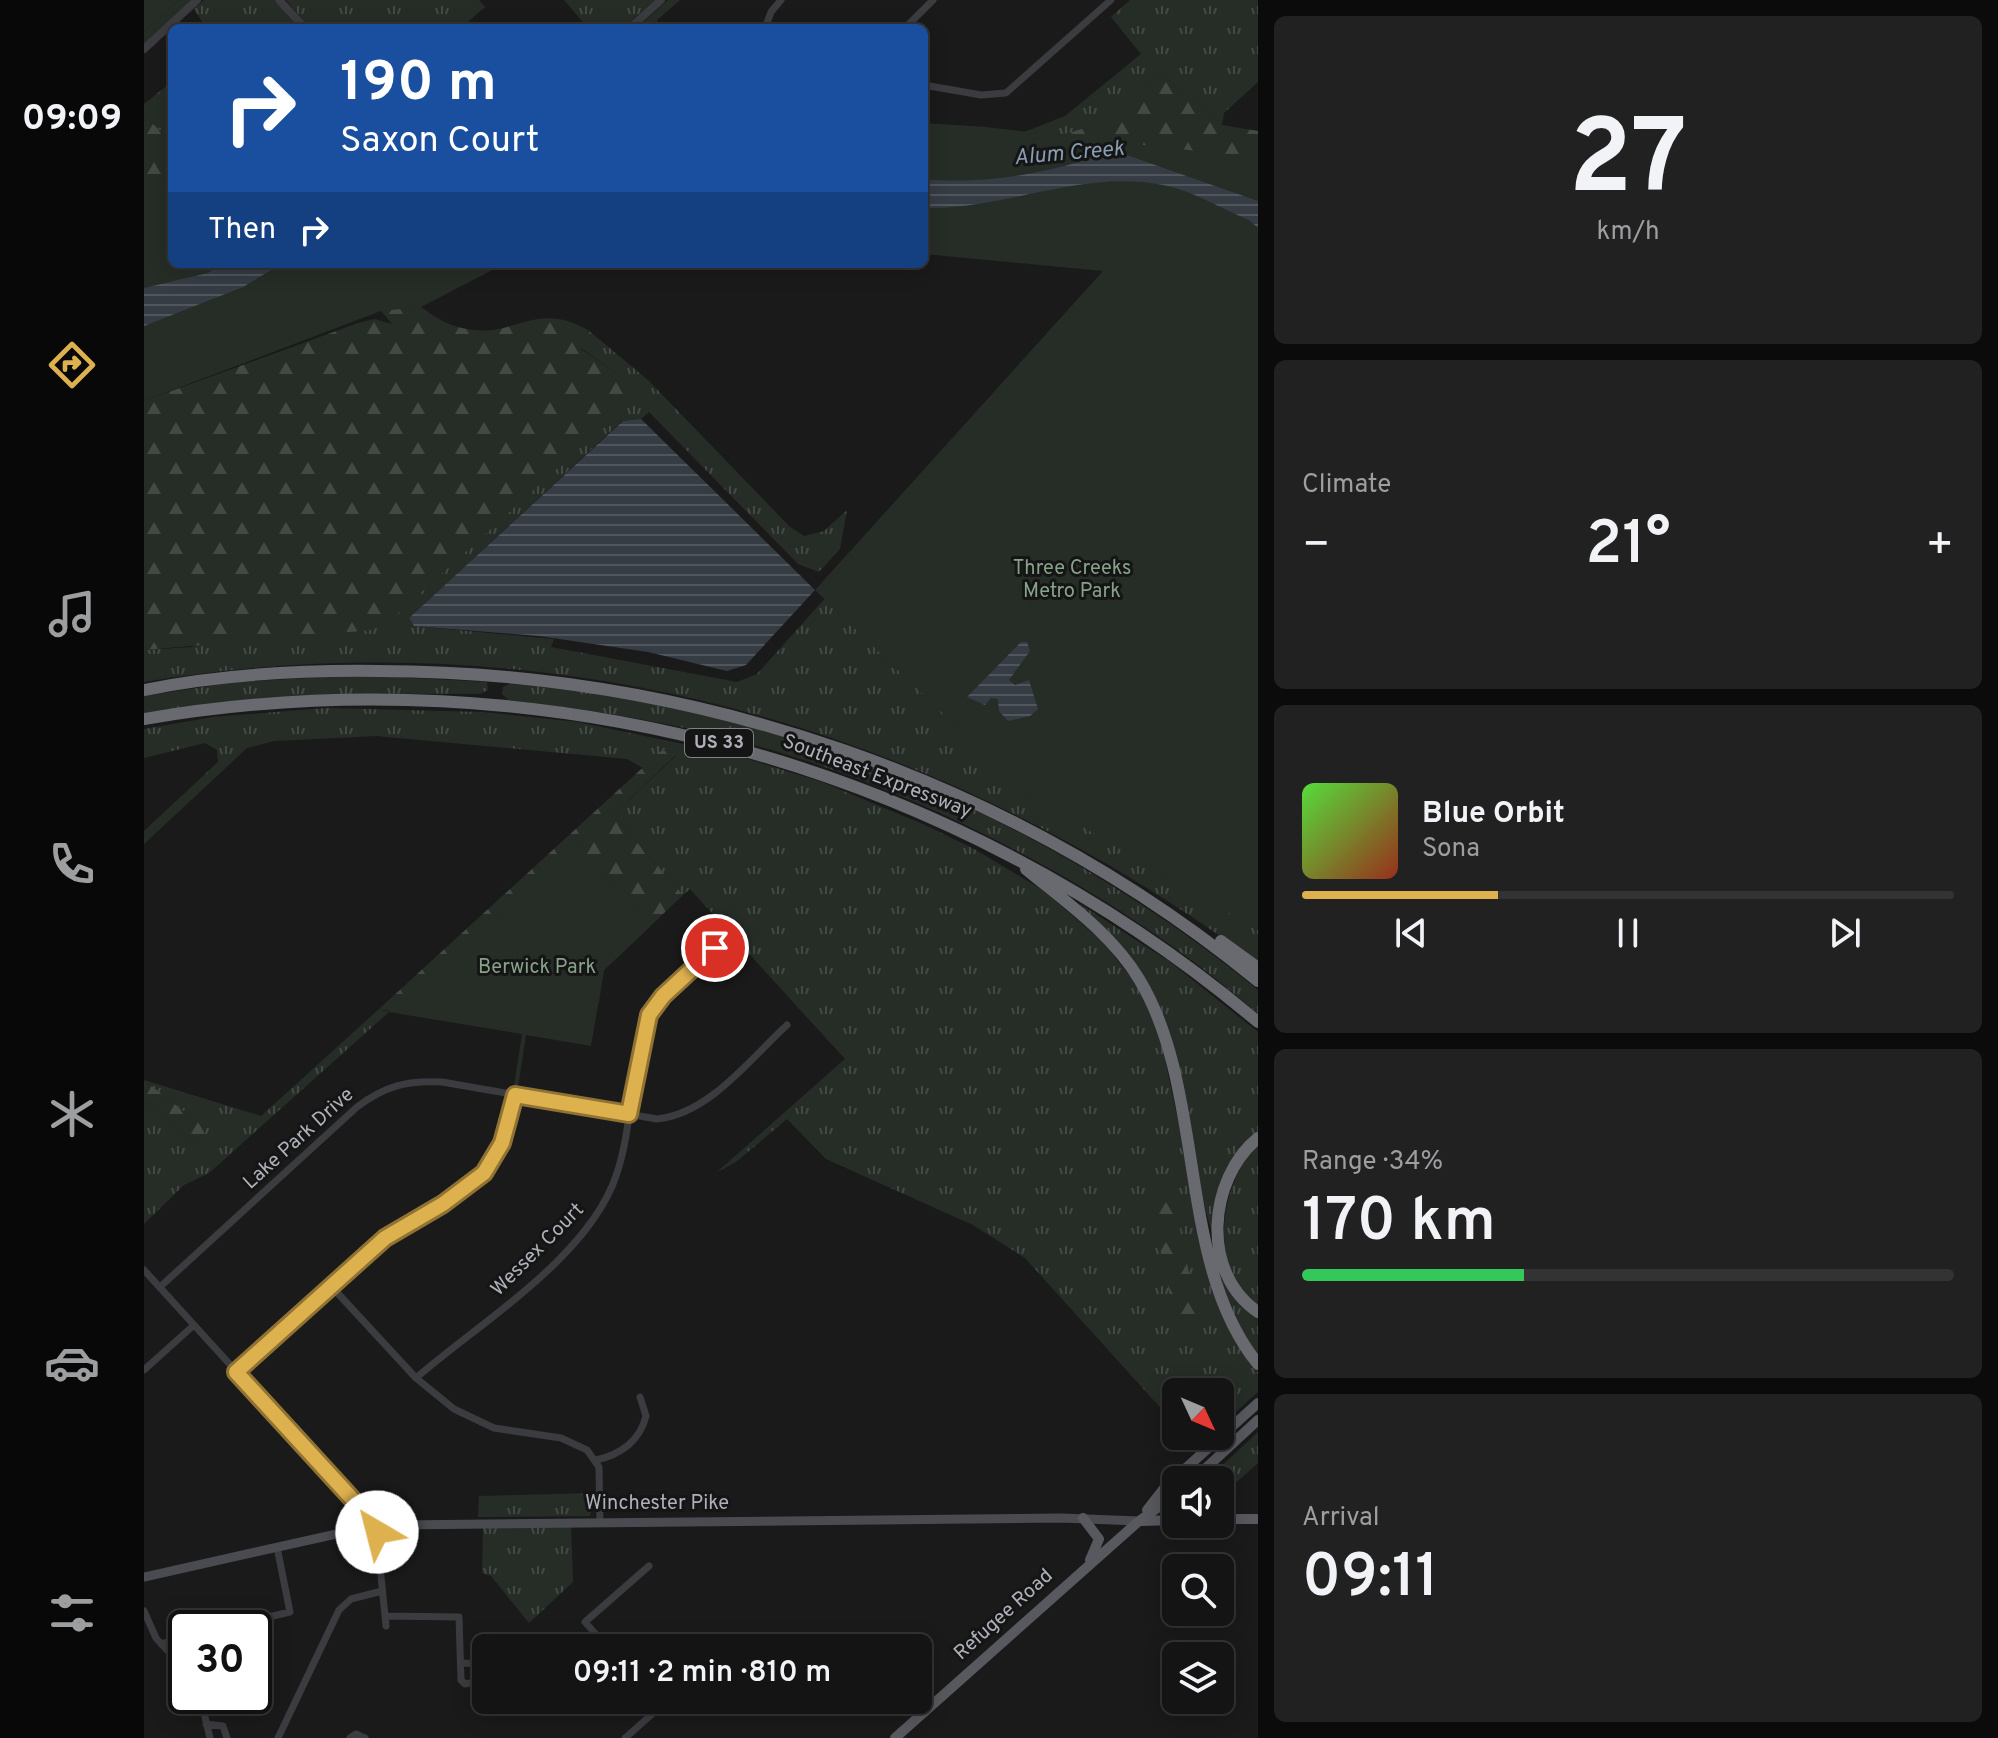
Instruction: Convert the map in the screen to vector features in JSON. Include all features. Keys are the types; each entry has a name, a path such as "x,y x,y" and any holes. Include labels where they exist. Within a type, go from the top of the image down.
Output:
{"highway":[{"name":"Southeast Expressway","path":"144,690 284,671 497,675 633,692 802,736 947,789 1057,844 1182,922 1258,981"},
{"name":"Southeast Expressway","path":"144,719 274,704 391,699 494,704 576,714 676,732 778,759 901,804 1005,852 1137,930 1258,1022"},
{"path":"1005,852 1102,934 1138,977 1154,1006 1174,1073 1221,1303 1258,1364"},
{"path":"1182,922 1217,938 1258,968"},
{"path":"1258,1138 1243,1150 1232,1169 1222,1198 1218,1231 1227,1278 1244,1302 1258,1312"}],"main road":[{"name":"Refugee Road","path":"1139,1521 1165,1487 1258,1403"},
{"path":"1208,1466 1258,1420"},
{"name":"Refugee Road","path":"895,1738 1085,1568 1162,1505"},
{"name":"Winchester Pike","path":"144,1577 376,1526 1083,1518 1162,1520"},
{"path":"1083,1518 1099,1539 1085,1568"},
{"path":"1234,1519 1258,1519"}],"street":[{"path":"171,24 197,0"},
{"path":"279,0 301,24"},
{"path":"634,24 661,0"},
{"path":"765,24 781,0"},
{"path":"909,24 933,0"},
{"path":"928,86 981,95 1006,93 1110,0"},
{"path":"144,49 168,27"},
{"name":"Wessex Court","path":"416,1378 493,1317 591,1223 617,1174 649,1015 663,996 715,948"},
{"name":"Lake Park Drive","path":"160,1287 374,1094 413,1081 657,1119 679,1117 699,1106 787,1025"},
{"path":"236,1372 385,1238 443,1204 484,1173 502,1143 515,1095"},
{"path":"144,1270 355,1502 363,1528"},
{"path":"331,1286 416,1378 454,1409 494,1428 573,1441 596,1460 600,1522"},
{"path":"144,1370 194,1325"},
{"path":"596,1460 616,1454 636,1437 646,1416 640,1397"},
{"path":"376,1526 386,1626"},
{"path":"272,1616 290,1612 277,1547"},
{"path":"596,1634 585,1622 649,1566"},
{"path":"278,1738 339,1610 351,1599 382,1591"},
{"path":"144,1611 147,1624 168,1652"},
{"path":"385,1616 459,1617 462,1663"},
{"path":"161,1644 168,1642"},
{"path":"204,1714 210,1738"},
{"path":"625,1738 648,1714"},
{"path":"206,1724 223,1726 227,1738"},
{"path":"350,1738 356,1734 365,1738"}],"green space":[{"path":"144,0 179,0 144,31"},
{"path":"179,0 192,0 144,44 144,31"},
{"path":"204,0 274,0 295,24 203,24 194,9"},
{"path":"286,0 479,0 485,7 466,24 307,24"},
{"path":"564,0 655,0 628,24 585,24"},
{"path":"668,0 680,0 657,20 658,24 641,24"},
{"path":"1130,0 1258,0 1258,82 1224,113 1222,125 1159,73 1109,120 1079,133 1004,140 1065,116 1141,54 1111,17"},
{"path":"1159,73 1222,125 1258,131 1258,201 1038,139 1077,131 1105,118"},
{"path":"168,85 168,137 144,116 144,104"},
{"path":"144,116 168,137 168,267 144,288"},
{"name":"Three Creeks Metro Park","path":"928,123 1258,158 1258,930 1025,793 815,590 1103,271 928,254"},
{"path":"168,186 168,268 496,268 421,307 381,311 144,401 144,190"},
{"path":"385,274 423,308 455,326 499,329 554,318 588,330 581,349 619,375 628,390 619,412 392,619 372,630 144,650 144,401 358,323 375,319 392,324 381,311"},
{"path":"588,330 648,380 790,527 804,536 824,531 847,510 840,549 819,572 798,564 649,412 641,419 622,421 409,618 414,626 554,639 551,647 737,682 757,674 838,584 1258,915 1258,963 1133,879 1003,808 868,751 729,707 587,678 441,664 294,665 144,682 144,650 192,647 619,375 581,348"},
{"path":"360,675 487,682 488,690 480,694 353,694 269,698 144,714 144,696 236,682"},
{"path":"509,684 611,695 712,715 810,744 907,780 1000,823 1090,873 1176,928 1258,990 1258,1014 1206,971 1089,891 961,823 830,769 765,748 606,713 509,700 502,694 503,687"},
{"path":"327,708 483,712 578,722 735,755 822,782 976,850 1044,891 1104,943 1139,988 1161,1040 1212,1283 1230,1329 1258,1372 1258,1392 1234,1413 1234,1378 1162,1378 1162,1410 1025,1258 973,1225 826,1159 787,1119 736,1162 717,1172 845,1059 690,889 683,895 615,813 676,756 662,750 643,768 627,759 376,736 274,741 247,748 144,844 144,831 218,762 217,750 205,743 144,758 144,729 213,717"},
{"name":"Berwick Park","path":"662,750 676,755 615,813 683,895 604,970 599,1002 427,1018 379,1009"},
{"name":"Berwick Park","path":"578,843 650,927 604,970 591,1046 526,1035 518,1087 514,1086 522,1034 389,1012"},
{"path":"1080,904 1170,962 1258,1032 1258,1133 1244,1145 1214,1235 1159,1006 1134,965 1079,907"},
{"path":"379,1009 389,1012 209,1173 184,1185 144,1224 144,1107 150,1102 194,1142 205,1128 144,1080 261,1116"},
{"path":"144,1080 205,1128 204,1138 194,1142 150,1102 144,1107"},
{"path":"1258,1146 1258,1305 1236,1282 1225,1249 1224,1230 1230,1192 1237,1174"},
{"path":"1162,1173 1169,1176 1202,1337 1193,1342 1181,1333 1174,1318 1153,1206 1153,1184"},
{"path":"1224,1280 1258,1316 1258,1357 1236,1324"},
{"path":"1258,1432 1258,1463 1234,1484 1234,1466 1221,1466"},
{"path":"597,1493 590,1516 478,1517 479,1496"},
{"path":"571,1527 573,1582 529,1623 491,1576 482,1573 483,1528"}],"shaded area":[{"path":"1115,151 1258,201 1258,228 1249,220 1184,191 1133,181 1103,182 984,203 928,208 928,179 997,178 1069,165"},
{"path":"216,268 274,268 243,287 144,326 144,288 208,273"},
{"path":"641,419 815,590 746,665 727,671 648,652 539,636 414,626 409,618 623,421"},
{"path":"1021,642 1027,642 1030,651 1009,680 1015,685 1029,680 1038,709 1030,716 1008,721 999,711 998,699 991,698 985,705 967,697"}],"route":[{"path":"377,1532 376,1526 363,1528 360,1510 355,1502 236,1372 385,1238 443,1204 484,1173 502,1143 515,1095 629,1114 644,1026 649,1015 663,996 715,948"}],"water label":[{"name":"Alum Creek","path":"1069,154"}]}
